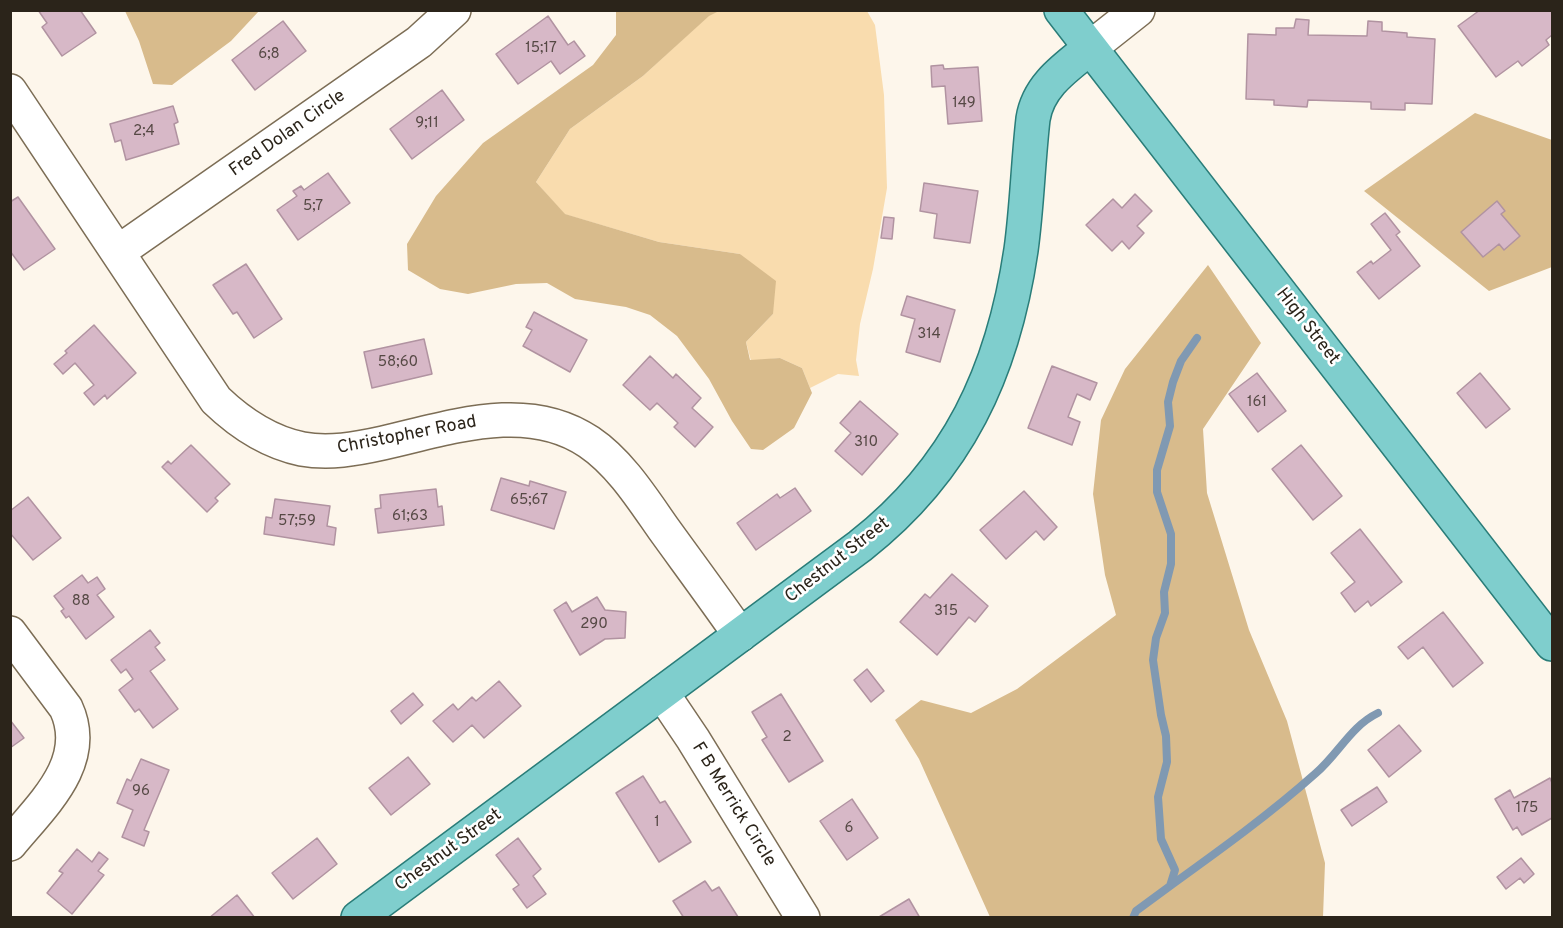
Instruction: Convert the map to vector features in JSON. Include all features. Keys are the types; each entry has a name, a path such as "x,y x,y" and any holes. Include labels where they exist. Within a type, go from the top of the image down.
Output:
{"main road":[{"name":"High Street","path":"1061,10 1550,636"},
{"name":"Chestnut Street","path":"358,918 860,546 895,518 925,485 952,448 983,388 1005,327 1020,251 1036,105 1052,80 1090,48"}],"street":[{"name":"Fred Dolan Circle","path":"118,252 419,42 454,10"},
{"path":"1090,48 1138,10"},
{"name":"Christopher Road","path":"10,91 216,400 242,423 278,441 302,449 334,451 368,446 467,424 521,420 541,421 558,427 590,443 617,468 642,498 740,635"},
{"path":"10,633 66,708 74,733 71,757 60,781 10,844"},
{"name":"F B Merrick Circle","path":"662,693 693,739 803,918"}],"shaded area":[{"path":"719,10 867,11 875,25 884,95 887,188 873,269 860,324 856,360 859,376 838,374 810,388 802,368 780,358 751,361 746,342 773,314 740,254 659,242 564,214 536,182 570,129 643,76 709,15"},
{"path":"125,11 259,11 231,41 172,85 153,84 139,41"},
{"path":"616,11 719,11 709,16 643,76 570,129 536,182 565,214 659,242 740,254 776,281 773,314 746,342 750,360 780,358 802,368 812,393 794,428 763,450 751,449 732,421 709,379 677,336 650,315 626,307 575,299 547,283 516,284 468,294 440,289 408,270 407,244 436,196 483,143 593,65 616,35"},
{"path":"1475,113 1552,140 1552,267 1489,291 1364,191"},
{"path":"1208,265 1261,343 1203,429 1207,493 1249,630 1287,721 1325,863 1323,917 990,917 919,759 895,720 921,700 971,713 1017,689 1116,615 1105,575 1093,494 1101,420 1125,369"}],"building":[{"path":"38,10 80,10 96,33 62,56 42,27 47,23"},
{"path":"1480,10 1552,10 1552,35 1546,40 1549,45 1522,66 1518,61 1496,77 1458,26"},
{"path":"548,16 568,45 574,41 585,56 560,74 551,61 518,84 496,54"},
{"path":"1296,19 1309,20 1308,35 1367,36 1368,21 1382,22 1382,31 1407,33 1407,37 1435,39 1432,104 1405,103 1405,110 1371,109 1371,102 1308,100 1307,107 1274,105 1274,100 1246,99 1248,34 1276,35 1276,28 1294,28"},
{"path":"283,21 306,51 255,90 232,60"},
{"path":"943,65 944,69 978,67 982,121 948,124 945,86 932,87 931,66"},
{"path":"442,90 464,120 412,159 390,129"},
{"path":"173,106 178,122 174,124 179,144 126,160 121,140 115,142 110,124"},
{"path":"328,173 350,203 298,240 277,210 297,196 293,191 301,186 304,190"},
{"path":"924,183 978,191 970,243 934,238 937,214 920,211"},
{"path":"1135,194 1152,211 1137,226 1144,233 1129,249 1122,241 1112,251 1086,225 1113,199 1122,208"},
{"path":"18,197 55,249 24,270 10,251 10,202"},
{"path":"1497,201 1505,211 1501,214 1520,236 1504,250 1499,244 1483,257 1461,232"},
{"path":"1385,213 1400,232 1396,235 1420,266 1379,299 1357,272 1371,261 1373,264 1391,250 1371,224"},
{"path":"884,217 894,218 892,239 881,238"},
{"path":"246,264 282,319 254,338 237,312 233,314 213,285"},
{"path":"907,296 955,310 940,362 906,352 915,319 901,315"},
{"path":"534,312 587,340 570,372 523,346 532,330 526,327"},
{"path":"94,325 136,373 107,399 105,395 94,405 84,393 94,385 75,363 63,374 54,364"},
{"path":"424,339 432,374 372,388 364,352"},
{"path":"650,356 673,378 676,374 701,398 692,408 713,427 695,447 674,427 678,423 657,403 650,410 623,385"},
{"path":"1052,366 1097,383 1090,400 1077,394 1068,417 1080,422 1072,445 1028,428"},
{"path":"1257,373 1286,411 1258,432 1229,394"},
{"path":"1480,373 1510,409 1486,428 1457,393"},
{"path":"860,401 898,434 862,475 835,451 851,433 840,423"},
{"path":"191,445 230,484 215,498 218,501 207,512 162,467 168,461 171,464"},
{"path":"1301,445 1342,496 1313,520 1272,469"},
{"path":"501,478 529,486 530,481 566,492 554,529 491,510"},
{"path":"795,488 811,511 756,550 737,523 777,494 780,498"},
{"path":"436,489 438,507 442,506 444,525 378,533 375,509 381,508 380,495"},
{"path":"1024,491 1057,527 1044,540 1036,531 1006,559 980,530"},
{"path":"28,497 61,538 33,560 10,533 10,511"},
{"path":"275,499 330,506 327,526 336,528 334,545 264,534 266,517 272,518"},
{"path":"1360,529 1402,582 1371,606 1368,601 1355,612 1341,593 1355,582 1331,553"},
{"path":"952,574 988,606 975,622 969,617 937,655 900,622 925,594 930,598"},
{"path":"82,575 88,583 97,577 105,589 97,595 114,617 86,639 69,616 66,618 61,611 64,609 54,596"},
{"path":"597,597 605,610 626,612 625,638 605,639 580,655 554,610 566,602 572,612"},
{"path":"1443,612 1483,663 1453,687 1423,647 1408,659 1398,647"},
{"path":"150,630 160,643 155,647 165,660 150,671 178,709 153,728 139,709 135,712 119,690 133,679 126,669 121,673 111,660"},
{"path":"867,669 884,691 871,702 854,680"},
{"path":"499,681 521,706 484,738 472,725 453,742 433,721 453,704 458,710 472,697 476,701"},
{"path":"413,693 423,705 401,724 391,711"},
{"path":"781,694 823,761 789,782 762,740 767,737 752,712"},
{"path":"10,720 24,738 10,748"},
{"path":"1399,725 1421,751 1389,777 1368,750"},
{"path":"408,757 430,784 391,815 369,788"},
{"path":"141,759 169,770 144,830 149,832 144,846 122,837 133,810 117,803 127,779 131,781"},
{"path":"643,776 660,803 665,801 691,842 659,862 616,793"},
{"path":"1550,778 1552,818 1522,835 1517,827 1513,830 1495,799 1510,790 1514,798"},
{"path":"1377,787 1387,802 1352,826 1341,810"},
{"path":"852,799 878,838 847,860 820,821"},
{"path":"317,838 337,864 293,899 272,873"},
{"path":"518,838 541,869 533,876 546,894 527,908 513,889 519,885 496,855"},
{"path":"77,849 92,862 99,852 108,859 98,871 104,875 72,914 47,893 63,873 59,871"},
{"path":"1521,858 1534,874 1524,883 1520,878 1506,889 1497,877"},
{"path":"705,881 712,891 719,887 738,917 684,918 673,901"},
{"path":"237,895 255,918 209,918"},
{"path":"909,899 920,918 879,917"}],"waterway":[{"path":"1133,918 1136,911 1170,886 1175,870 1161,839 1158,797 1167,762 1166,736 1153,660 1156,638 1165,613 1164,592 1171,564 1171,534 1157,492 1157,470 1170,426 1168,402 1173,382 1181,361 1197,338"},
{"path":"1170,886 1299,788 1324,765 1360,725 1378,713"}]}
